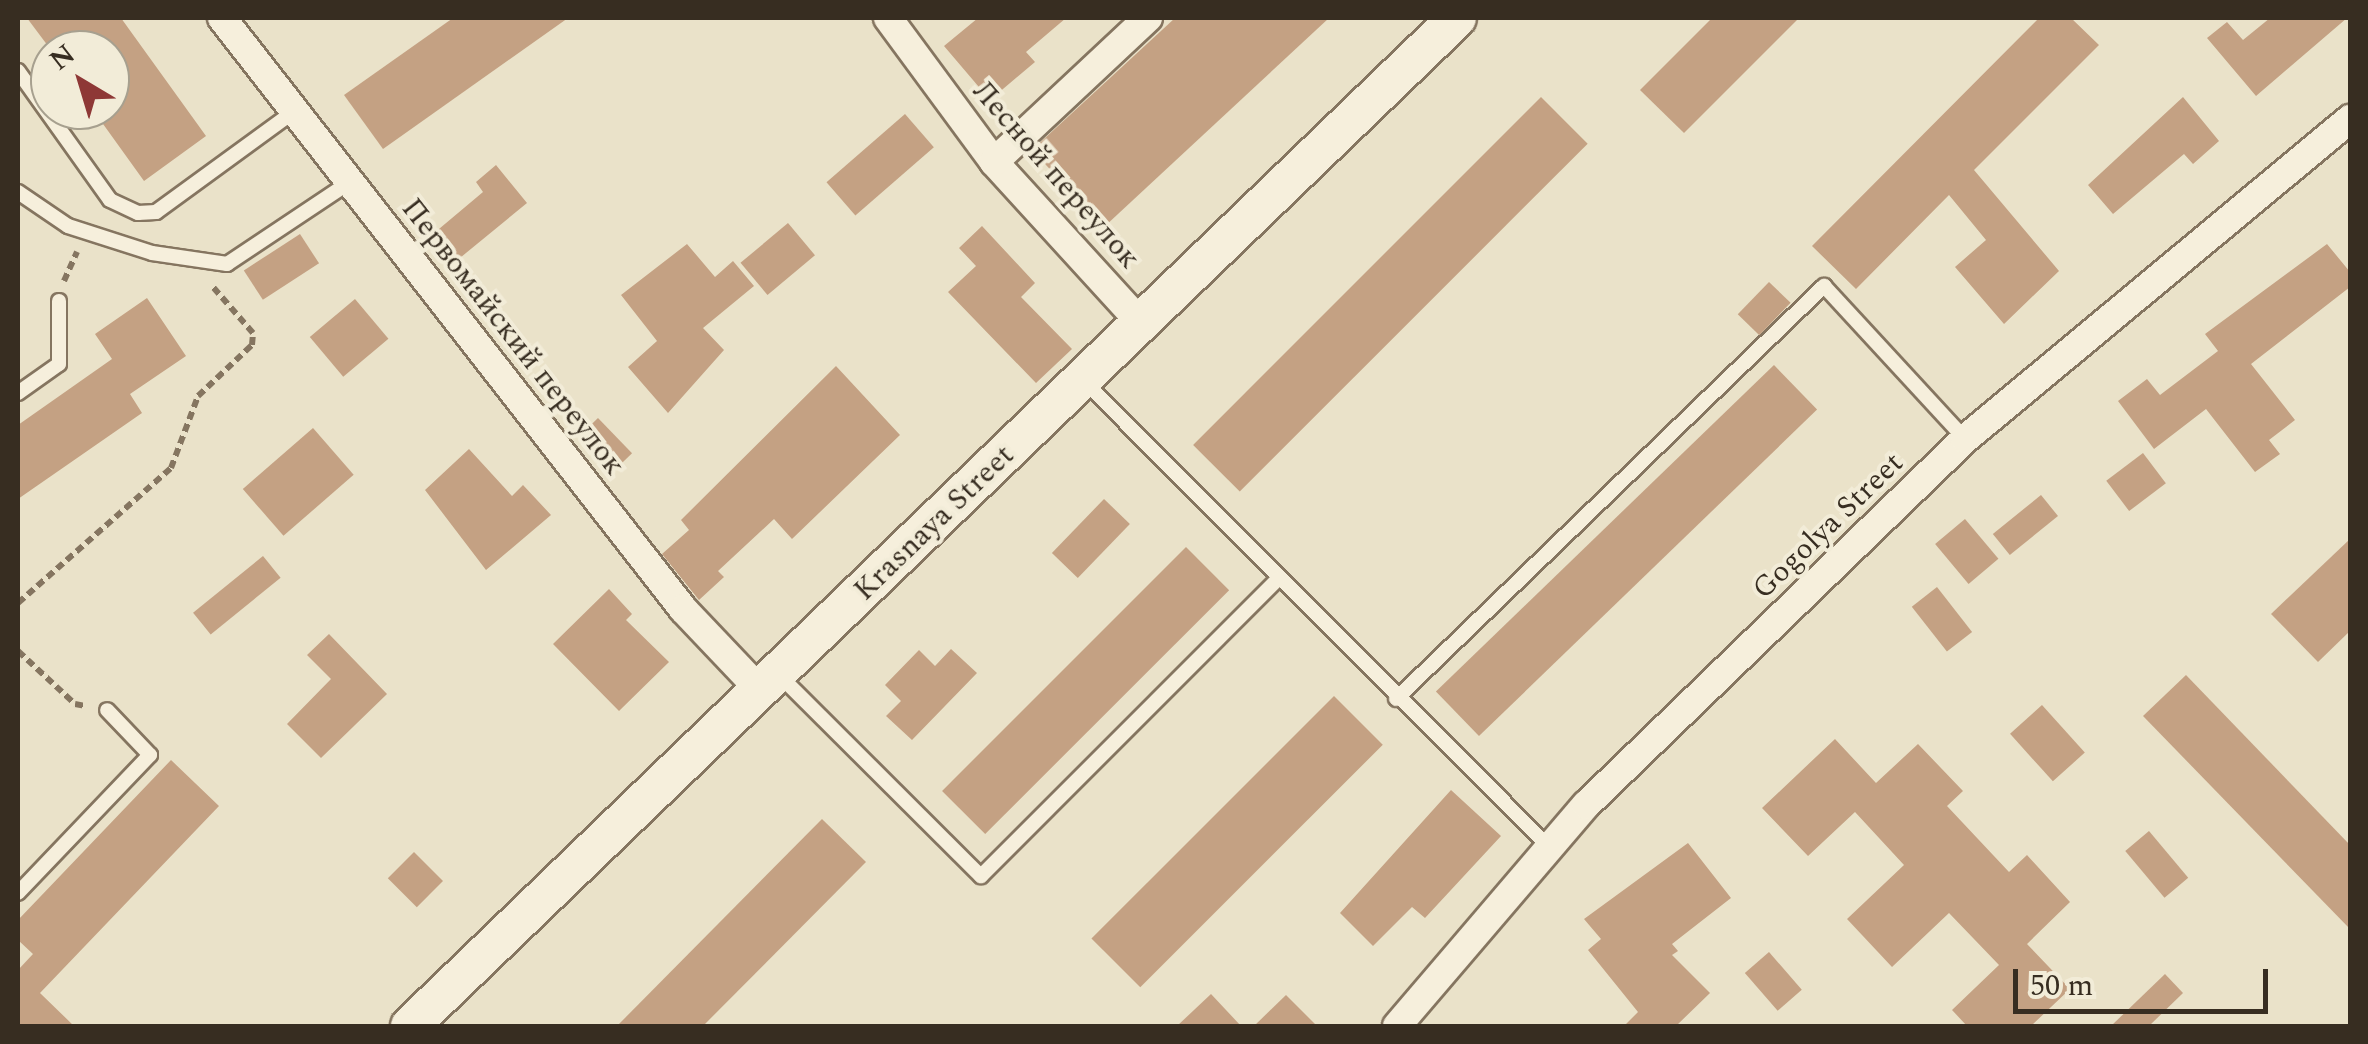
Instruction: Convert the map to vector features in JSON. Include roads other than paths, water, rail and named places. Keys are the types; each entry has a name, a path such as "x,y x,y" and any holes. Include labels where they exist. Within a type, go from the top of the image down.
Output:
{"main road":[{"name":"Krasnaya Street","path":"410,1026 1457,18"}],"street":[{"name":"Первомайский переулок","path":"222,18 682,609 769,682"},
{"name":"Лесной переулок","path":"888,18 994,162 1142,324"},
{"path":"994,162 1148,18"},
{"name":"Gogolya Street","path":"1397,1026 1550,848 1964,439 2350,119"}],"lane":[{"path":"18,71 110,200 138,213 156,212 296,110"},
{"path":"18,192 68,226 152,253 227,264 351,181"},
{"path":"1396,699 1824,286 1964,439"},
{"path":"18,393 59,364 59,301"},
{"path":"1083,380 1396,699 1550,848"},
{"path":"769,682 981,876 1278,579"},
{"path":"18,894 150,754 107,710"}]}
